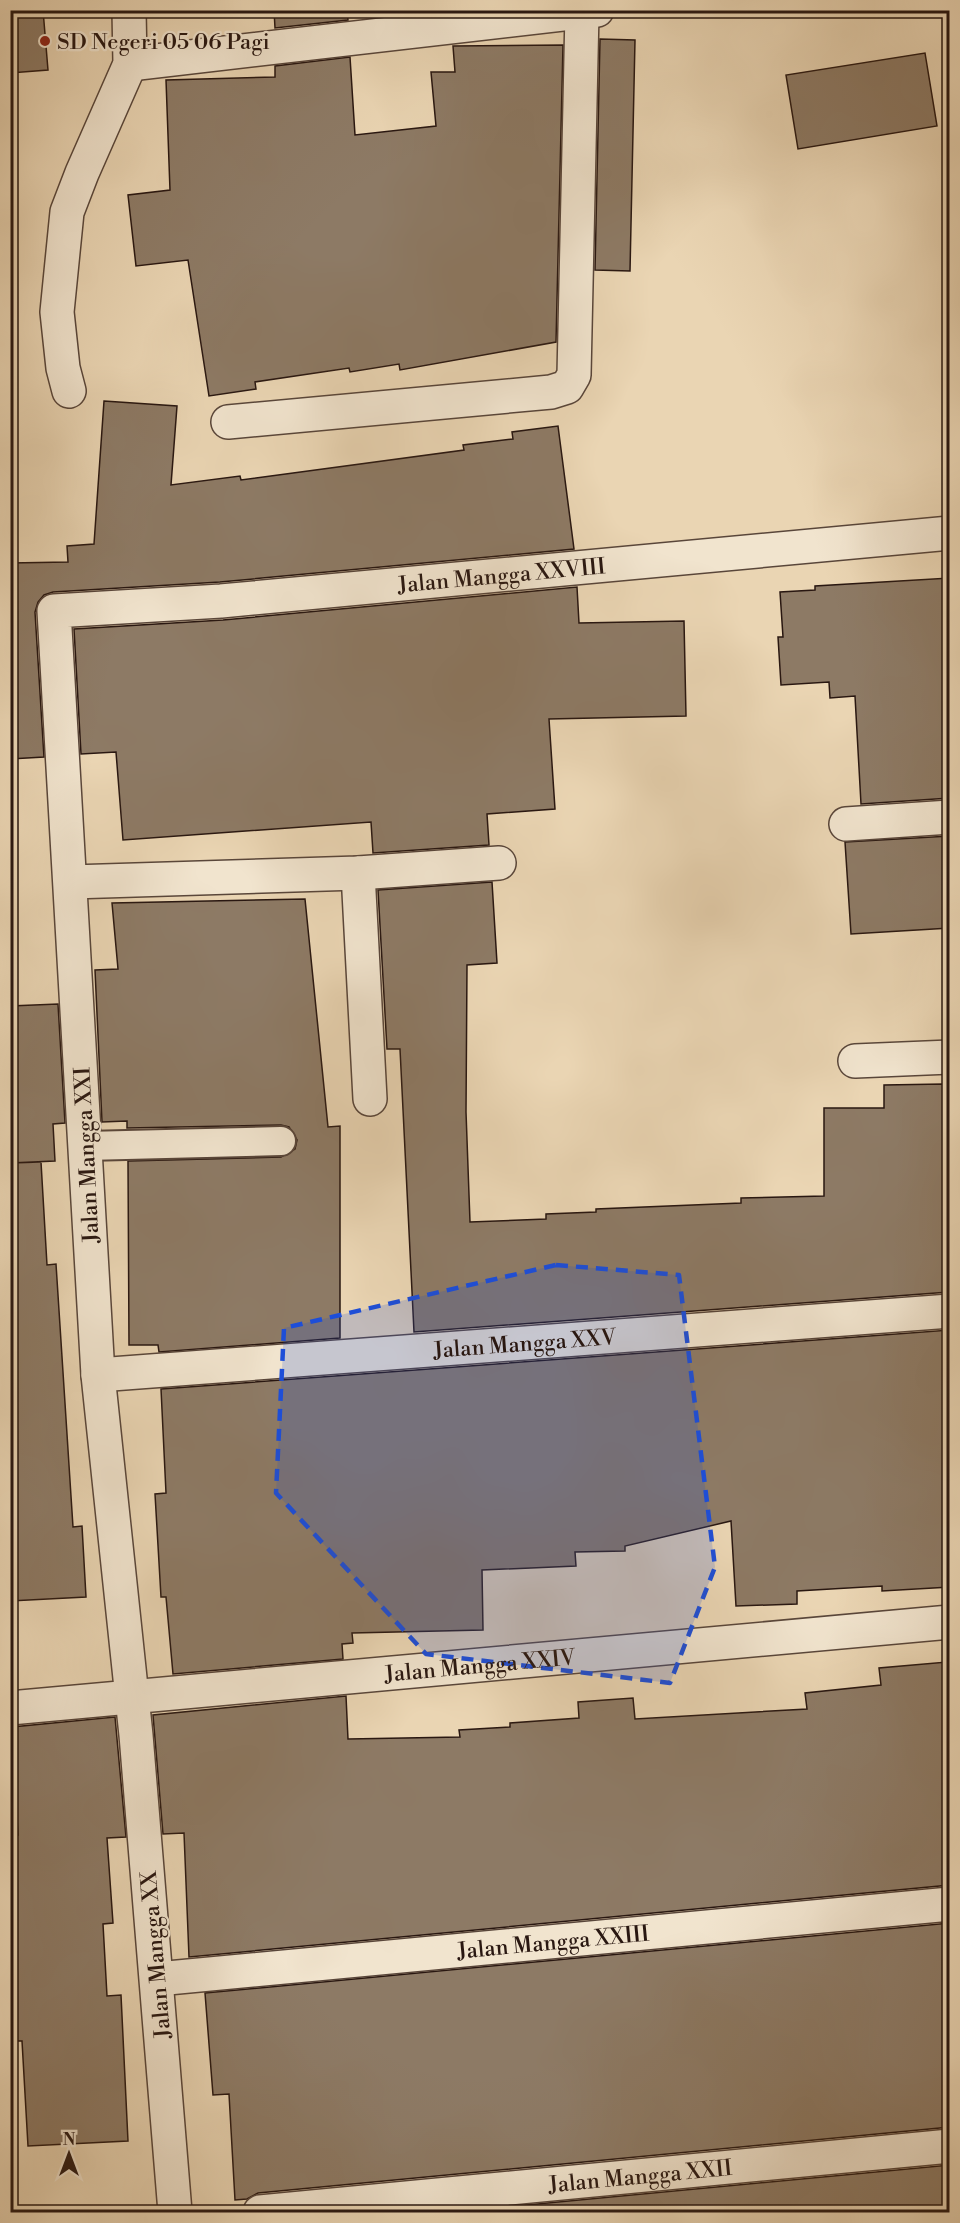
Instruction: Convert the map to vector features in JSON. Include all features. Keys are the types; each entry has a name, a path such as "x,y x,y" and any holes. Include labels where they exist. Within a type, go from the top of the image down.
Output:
{"street":[{"path":"69,391 63,368 57,312 67,212 82,172 130,64 129,10"},
{"path":"130,64 589,11 574,375 567,387 551,392 228,422"},
{"name":"Jalan Mangga XXVIII","path":"54,611 221,601 950,532"},
{"name":"Jalan Mangga XXI","path":"54,611 98,1375 132,1697"},
{"path":"846,824 950,817"},
{"path":"71,882 358,873 499,863"},
{"path":"358,873 370,1100"},
{"path":"855,1061 950,1057"},
{"name":"Jalan Mangga XXV","path":"98,1375 950,1311"},
{"name":"Jalan Mangga XXIV","path":"10,1708 950,1622"},
{"name":"Jalan Mangga XX","path":"132,1697 176,2212"},
{"name":"Jalan Mangga XXIII","path":"157,1979 950,1904"},
{"name":"Jalan Mangga XXII","path":"260,2212 950,2146"}],"lane":[{"path":"86,1146 281,1141"}],"highlighted area":[{"path":"556,1265 679,1275 715,1567 670,1683 426,1654 276,1493 284,1328"}],"building":[{"path":"10,10 43,10 48,70 10,73"},
{"path":"274,10 347,10 348,20 275,28"},
{"path":"600,39 635,40 630,271 595,270"},
{"path":"563,45 556,342 400,370 399,364 350,372 349,368 255,382 256,389 209,396 188,260 136,266 128,195 170,190 166,80 275,77 275,66 350,57 355,135 436,126 431,72 455,72 453,46"},
{"path":"925,53 937,126 798,149 786,75"},
{"path":"104,401 177,406 171,485 240,476 241,480 464,450 463,445 513,439 512,432 558,426 574,549 220,582 53,592 44,595 38,602 35,612 44,757 10,759 10,563 68,562 67,546 94,544"},
{"path":"950,578 950,798 861,804 855,696 830,698 829,682 781,685 778,637 783,637 780,592 815,590 815,586"},
{"path":"577,587 579,623 684,621 686,716 549,719 555,809 487,814 489,845 373,853 371,822 123,840 116,752 81,754 74,629 223,620"},
{"path":"950,836 950,928 851,934 845,842"},
{"path":"492,882 497,963 467,965 466,1112 470,1222 546,1219 546,1214 596,1212 596,1209 741,1203 741,1198 824,1196 824,1108 884,1108 884,1085 943,1084 944,1191 950,1191 949,1292 414,1332 400,1049 387,1049 378,890"},
{"path":"305,899 328,1127 340,1126 340,1338 159,1352 158,1345 129,1345 128,1161 281,1157 295,1149 297,1140 289,1127 281,1125 127,1128 127,1121 102,1122 95,970 118,969 112,903"},
{"path":"58,1004 65,1123 53,1124 55,1161 10,1163 10,1006"},
{"path":"41,1162 47,1265 56,1264 73,1527 82,1526 86,1597 10,1601 10,1163"},
{"path":"950,1330 950,1587 882,1591 882,1586 797,1591 797,1604 736,1606 731,1521 625,1546 625,1551 575,1552 576,1566 482,1570 483,1630 352,1633 353,1643 342,1644 343,1659 173,1674 166,1597 161,1597 155,1494 166,1493 161,1389"},
{"path":"947,1662 950,1885 189,1957 184,1833 163,1834 153,1715 346,1696 348,1739 460,1737 459,1730 510,1727 510,1723 579,1718 578,1702 633,1698 635,1719 807,1709 805,1693 881,1685 879,1668"},
{"path":"115,1717 126,1837 107,1838 113,1923 103,1924 107,1996 121,1995 128,2141 28,2146 22,2041 10,2041 10,1836 18,1835 12,1727"},
{"path":"950,1923 950,2127 258,2193 247,2199 235,2200 229,2094 213,2095 205,1993"},
{"path":"950,2165 950,2212 452,2212"}],"place":[{"name":"SD Negeri 05 06 Pagi","path":"45,41"}]}
